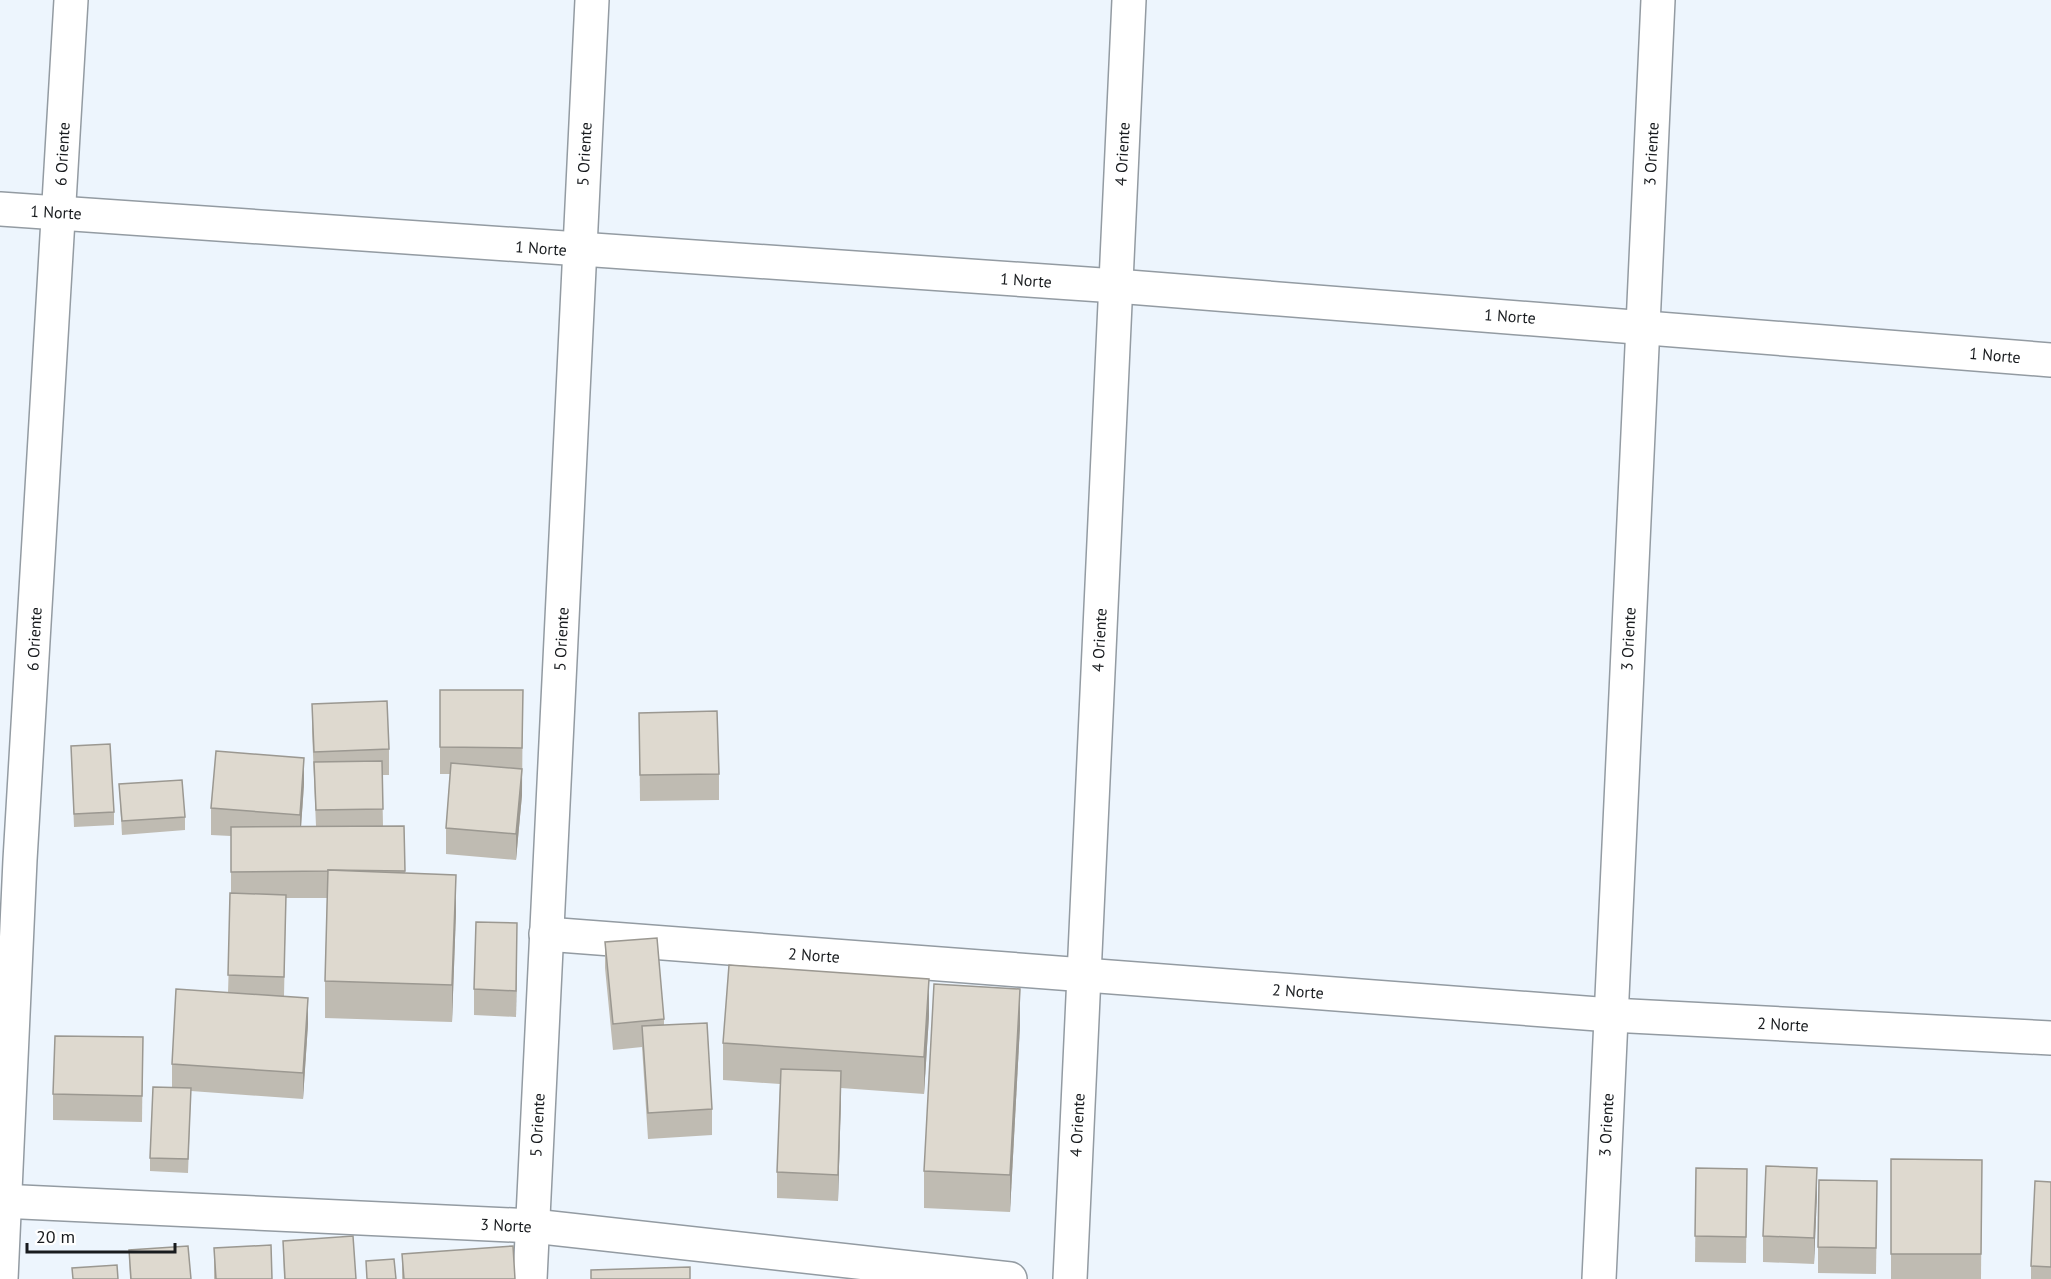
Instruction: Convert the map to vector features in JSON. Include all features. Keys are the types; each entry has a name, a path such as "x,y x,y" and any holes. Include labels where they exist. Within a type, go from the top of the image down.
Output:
{"street":[{"name":"6 Oriente","path":"1,1279 10,859 59,212 70,0"},
{"name":"5 Oriente","path":"530,1279 592,0"},
{"name":"4 Oriente","path":"1070,1279 1129,0"},
{"name":"3 Oriente","path":"1599,1279 1658,0"},
{"name":"1 Norte","path":"0,209 1116,286 2051,360"},
{"name":"2 Norte","path":"546,934 1611,1015 2051,1038"},
{"name":"3 Norte","path":"3,1201 533,1226 1010,1279"}],"building":[{"path":"440,690 523,690 522,748 440,747"},
{"path":"387,701 389,749 314,752 312,704"},
{"path":"717,711 719,774 640,775 639,713"},
{"path":"110,744 114,812 74,814 71,746"},
{"path":"216,751 304,758 300,815 211,808"},
{"path":"382,761 383,809 316,810 314,762"},
{"path":"451,763 522,769 516,834 446,828"},
{"path":"182,780 185,817 122,821 119,784"},
{"path":"404,826 405,871 231,872 231,827"},
{"path":"328,870 456,875 452,985 325,981"},
{"path":"230,893 286,895 284,977 228,975"},
{"path":"476,922 517,923 516,991 474,989"},
{"path":"657,938 664,1019 613,1024 605,942"},
{"path":"729,965 929,979 924,1057 723,1043"},
{"path":"934,984 1020,989 1010,1175 924,1171"},
{"path":"176,989 308,998 303,1073 172,1064"},
{"path":"707,1023 712,1109 648,1113 642,1026"},
{"path":"55,1036 143,1037 142,1096 53,1094"},
{"path":"781,1069 841,1071 838,1175 777,1172"},
{"path":"153,1087 191,1088 188,1159 150,1158"},
{"path":"1891,1159 1982,1160 1981,1254 1891,1254"},
{"path":"1766,1166 1817,1168 1814,1238 1763,1236"},
{"path":"1696,1168 1747,1169 1746,1237 1695,1236"},
{"path":"1819,1180 1877,1181 1876,1248 1818,1247"},
{"path":"2035,1181 2051,1182 2051,1267 2031,1266"},
{"path":"353,1236 356,1279 285,1279 283,1241"},
{"path":"271,1245 272,1279 216,1279 214,1248"},
{"path":"188,1246 191,1279 131,1279 129,1250"},
{"path":"513,1246 515,1279 404,1279 402,1254"},
{"path":"394,1259 396,1279 367,1279 366,1261"},
{"path":"117,1265 118,1279 73,1279 72,1268"},
{"path":"690,1267 690,1279 591,1279 591,1270"}]}
